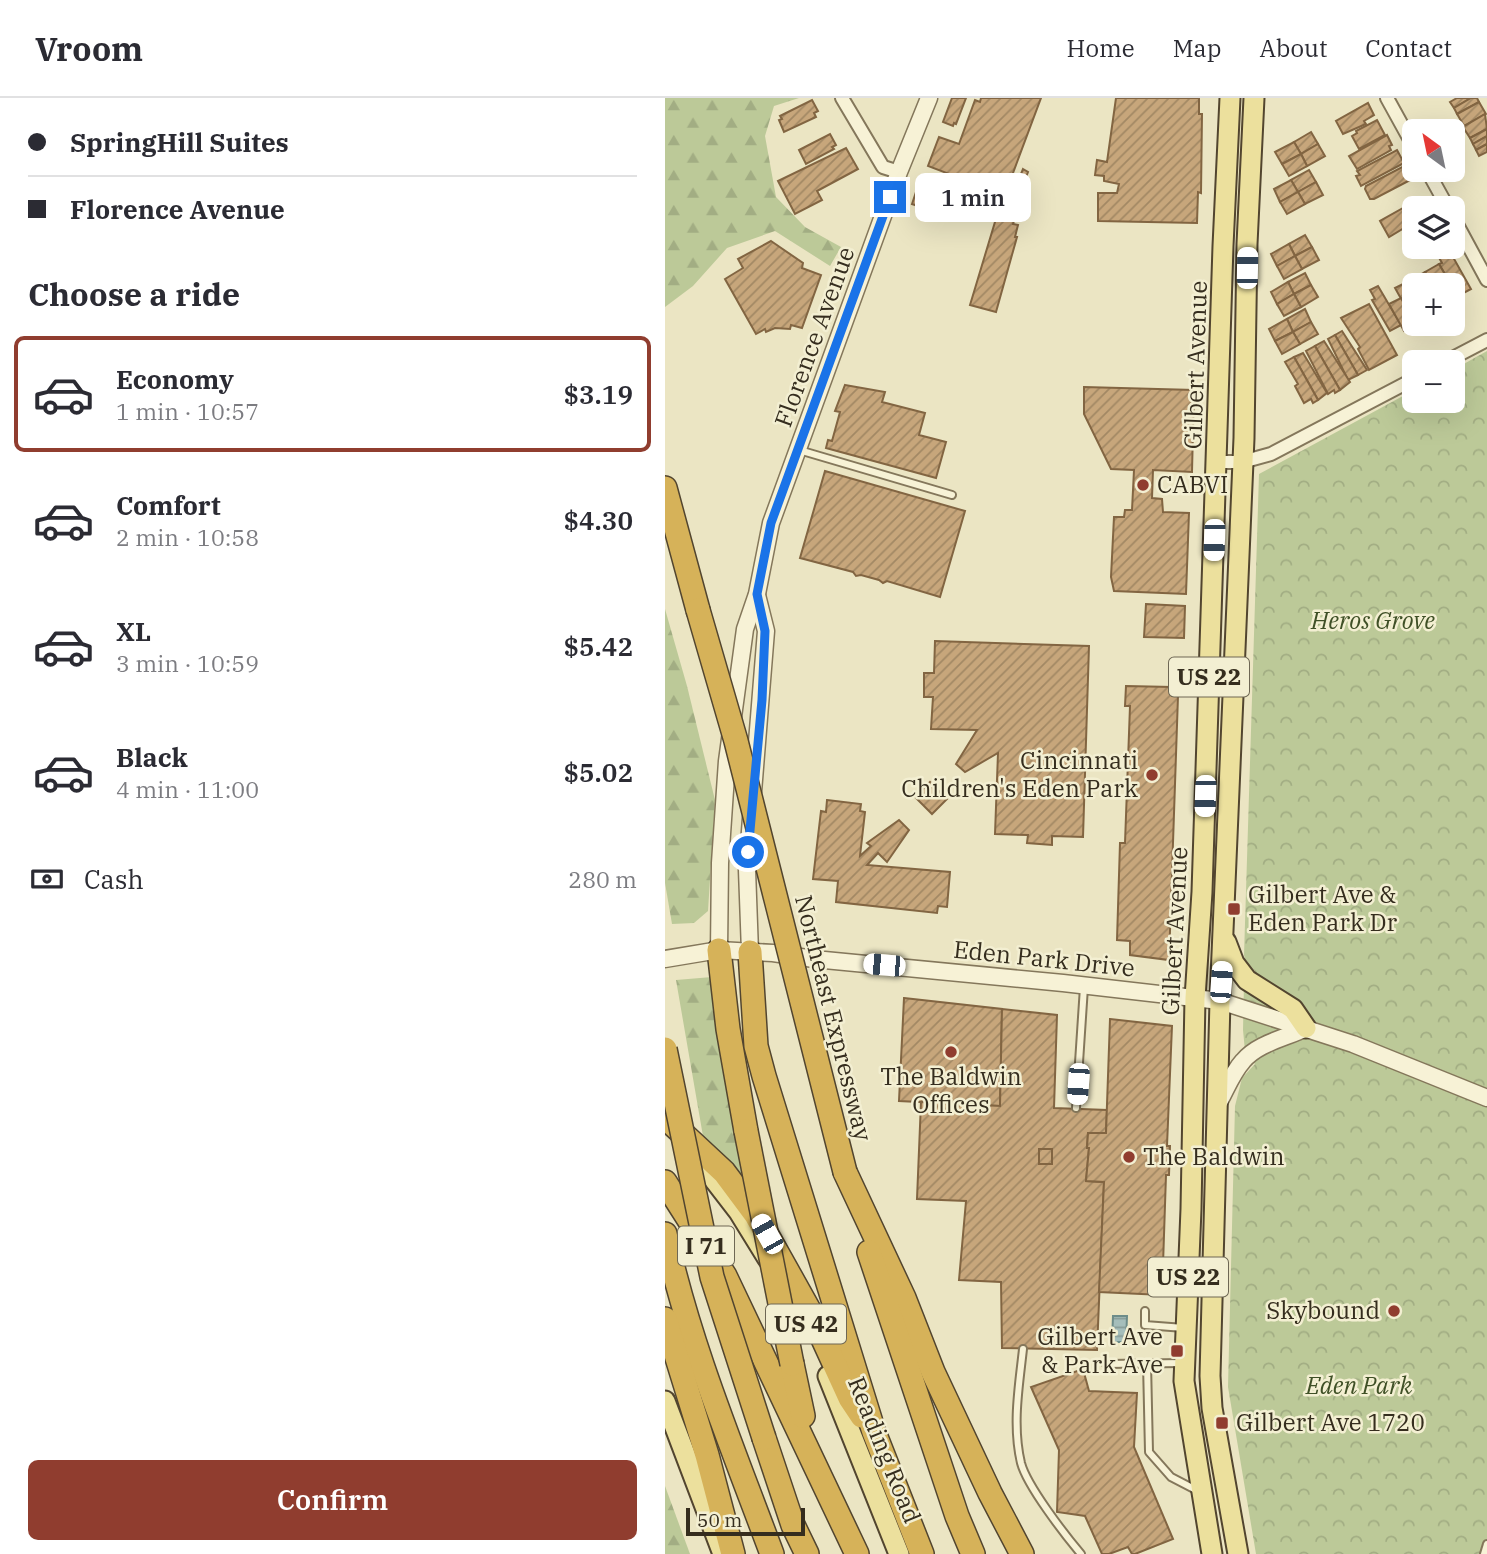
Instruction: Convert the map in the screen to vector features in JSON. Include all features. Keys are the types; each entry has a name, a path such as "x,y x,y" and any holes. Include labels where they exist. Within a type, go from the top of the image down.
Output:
{"highway":[{"name":"Northeast Expressway","path":"665,488 736,741 845,1172 937,1457 973,1554"},
{"path":"719,950 728,1029 746,1131 811,1452"},
{"path":"750,952 756,1046 874,1432 922,1554"},
{"name":"I 71","path":"665,1049 712,1277 793,1525 807,1554"},
{"path":"666,1119 725,1172 756,1215 813,1317 850,1398 874,1432"},
{"path":"845,1172 904,1298 933,1372 1023,1554"},
{"path":"665,1182 725,1276 811,1452 857,1554"},
{"path":"665,1234 694,1341 772,1554"},
{"path":"665,1318 707,1455 733,1554"}],"main road":[{"name":"Gilbert Avenue","path":"1212,1554 1186,1401 1185,1363 1195,998 1202,892 1230,98"},
{"name":"Gilbert Avenue","path":"1238,1554 1212,1408 1210,1376 1220,1001 1254,98"},
{"path":"1224,937 1234,963 1247,979 1293,1009 1306,1028"},
{"name":"Reading Road","path":"666,1119 739,1212 802,1317 847,1420 899,1554"},
{"path":"665,1401 723,1554"}],"street":[{"path":"842,98 883,167 899,172"},
{"name":"Florence Avenue","path":"719,950 720,863 727,761 745,629 757,594 771,523 899,172 929,98"},
{"path":"1387,98 1402,125"},
{"path":"1465,240 1487,281"},
{"path":"1465,352 1487,340"},
{"path":"1217,462 1242,462 1271,454 1402,385"},
{"name":"Florence Avenue","path":"750,952 747,870 762,700 765,631 757,594"},
{"name":"Eden Park Drive","path":"665,959 719,950 750,952 1220,1001 1353,1044 1487,1098"},
{"path":"1218,1104 1238,1067 1253,1051 1306,1028"}],"lane":[{"path":"798,450 952,495"},
{"path":"1076,1108 1084,985"},
{"path":"1145,1311 1145,1325 1212,1341"},
{"path":"1023,1349 1017,1402 1017,1434 1022,1465 1081,1554"},
{"path":"1147,1363 1149,1452 1171,1477 1202,1492"},
{"path":"1106,1364 1185,1363"},
{"path":"1484,1554 1487,1544"}],"green space":[{"path":"665,98 799,98 774,106 765,136 776,197 805,227 841,247 830,266 775,231 727,248 693,286 665,307"},
{"name":"Eden Park","path":"1487,351 1487,1554 1256,1554 1228,1387 1235,1106 1242,1078 1255,1064 1245,1051 1243,1030 1244,983 1255,971 1246,963 1244,955 1259,474 1402,397 1402,413 1465,413 1465,363"},
{"path":"665,609 715,800 708,911 694,923 672,924 665,883"},
{"path":"712,977 715,988 712,994 747,1191 704,1142 676,980"},
{"path":"665,1486 690,1554 665,1554"}],"water":[{"path":"1113,1316 1127,1316 1126,1342 1112,1342"}],"building":[{"path":"952,98 966,98 953,126 943,122"},
{"path":"981,98 1041,98 1004,197 1020,202 1013,224 1018,225 1017,237 996,312 970,305 1001,202 971,190 973,183 928,166 939,137 959,144 975,100 980,102"},
{"path":"1116,98 1199,98 1199,114 1202,114 1201,193 1198,192 1197,223 1098,221 1098,193 1117,193 1119,184 1104,181 1104,176 1095,175 1097,160 1107,162"},
{"path":"1457,98 1471,98 1454,108 1450,102"},
{"path":"1471,98 1477,98 1479,102 1457,114 1454,108"},
{"path":"812,100 818,111 814,113 816,117 784,132 780,116"},
{"path":"1479,102 1486,114 1465,125 1465,119 1460,119 1457,114"},
{"path":"1368,103 1374,115 1364,121 1366,124 1343,134 1336,121"},
{"path":"1485,114 1487,129 1470,138 1465,126"},
{"path":"1377,120 1385,135 1359,149 1352,136"},
{"path":"1487,129 1487,136 1473,144 1470,138"},
{"path":"1311,132 1318,144 1301,154 1294,142"},
{"path":"830,134 836,145 832,147 834,149 806,164 799,150"},
{"path":"1387,135 1392,145 1389,146 1391,150 1357,169 1349,156"},
{"path":"1487,136 1487,144 1476,150 1473,144"},
{"path":"1294,142 1301,154 1282,164 1275,152"},
{"path":"1318,144 1325,156 1307,166 1301,154"},
{"path":"1487,144 1487,152 1479,156 1476,150"},
{"path":"846,148 858,169 817,191 822,200 795,214 778,181"},
{"path":"1397,150 1402,159 1402,164 1361,186 1356,176 1360,175 1357,171"},
{"path":"1301,154 1307,166 1289,176 1282,164"},
{"path":"1402,167 1402,182 1406,182 1374,199 1370,199 1366,186"},
{"path":"1023,169 1028,172 1020,193 1014,191"},
{"path":"1309,170 1316,182 1298,192 1291,180"},
{"path":"1291,180 1298,192 1280,202 1274,189"},
{"path":"1316,182 1323,195 1305,204 1298,192"},
{"path":"919,183 928,186 921,207 912,204"},
{"path":"1298,192 1305,204 1287,214 1280,202"},
{"path":"1402,209 1402,229 1389,237 1380,221"},
{"path":"1305,235 1312,247 1295,256 1289,244"},
{"path":"771,241 803,263 802,268 821,275 802,328 791,325 790,329 775,328 766,332 765,329 756,334 725,279 743,268 738,259"},
{"path":"1289,244 1295,256 1277,266 1271,254"},
{"path":"1312,247 1319,260 1302,269 1295,256"},
{"path":"1295,256 1302,269 1284,279 1277,266"},
{"path":"1440,259 1454,259 1462,273 1444,273 1439,264 1442,263"},
{"path":"1439,264 1444,273 1426,273"},
{"path":"1305,273 1311,285 1294,294 1288,282"},
{"path":"1465,278 1471,289 1465,292"},
{"path":"1288,282 1294,294 1277,304 1271,292"},
{"path":"1402,284 1402,300 1395,288"},
{"path":"1311,285 1318,297 1301,307 1294,294"},
{"path":"1378,286 1401,325 1390,331 1372,300 1375,299 1370,290"},
{"path":"1294,294 1301,307 1284,316 1277,304"},
{"path":"1401,298 1402,327 1389,304"},
{"path":"1369,304 1397,355 1369,370 1358,349 1360,347 1341,318"},
{"path":"1305,309 1311,322 1293,332 1287,319"},
{"path":"1287,319 1293,332 1275,341 1269,329"},
{"path":"1311,322 1318,334 1300,344 1293,332"},
{"path":"1342,331 1367,370 1358,375 1335,335"},
{"path":"1293,332 1300,344 1282,354 1275,341"},
{"path":"1335,335 1358,375 1348,380 1328,339"},
{"path":"1324,341 1350,382 1340,390 1315,346"},
{"path":"1315,346 1340,390 1335,393 1334,390 1328,394 1306,351"},
{"path":"1303,353 1327,393 1318,400 1294,357"},
{"path":"1294,357 1318,400 1313,403 1311,399 1304,403 1295,386 1298,384 1285,362"},
{"path":"845,385 885,392 882,402 925,413 919,435 946,442 936,478 826,448 828,440 832,441 840,412 835,411"},
{"name":"CABVI","path":"1084,387 1194,390 1192,472 1153,470 1152,498 1162,499 1163,512 1189,513 1186,594 1114,591 1111,577 1114,517 1124,517 1125,510 1132,510 1134,470 1111,469 1084,414"},
{"path":"825,471 965,511 940,597 887,581 883,583 861,575 856,576 853,572 800,558"},
{"path":"1146,604 1185,606 1184,638 1144,637"},
{"path":"935,641 1089,646 1083,837 1052,836 1052,845 1027,843 1028,835 995,834 998,753 965,772 956,764 977,730 931,729 933,697 924,697 924,673 934,673"},
{"name":"Cincinnati Children's Eden Park","path":"1126,686 1172,687 1172,696 1178,696 1169,960 1130,955 1130,941 1117,940 1120,843 1125,843 1130,706 1125,706"},
{"path":"930,782 947,799 932,814 915,797"},
{"path":"827,800 861,804 860,811 865,812 860,856 871,846 867,843 899,820 909,830 887,862 878,853 867,865 950,872 947,907 938,906 937,913 836,902 838,881 813,879 821,811 826,812"},
{"name":"The Baldwin Offices","path":"904,998 1002,1009 1000,1106 899,1101"},
{"path":"1002,1009 1057,1015 1054,1108 1107,1110 1106,1133 1088,1133 1087,1148 1086,1181 1104,1182 1097,1350 1002,1348 1001,1282 959,1280 966,1201 917,1199 921,1102 1000,1106"},
{"name":"The Baldwin","path":"1110,1019 1172,1026 1167,1146 1170,1146 1169,1175 1166,1175 1162,1295 1099,1292 1104,1182 1086,1181 1087,1148 1088,1133 1106,1133"},
{"path":"1039,1149 1052,1149 1052,1164 1039,1164"},
{"path":"1083,1369 1089,1391 1137,1393 1134,1447 1173,1539 1135,1554 1132,1554 1128,1547 1102,1554 1085,1516 1057,1512 1059,1450 1031,1387"}],"place":[{"name":"CABVI","path":"1143,485"},
{"name":"Cincinnati Children's Eden Park","path":"1152,775"},
{"name":"Gilbert Ave & Eden Park Dr","path":"1234,909"},
{"name":"The Baldwin Offices","path":"951,1052"},
{"name":"The Baldwin","path":"1129,1157"},
{"name":"Skybound","path":"1394,1311"},
{"name":"Gilbert Ave & Park Ave","path":"1177,1351"},
{"name":"Gilbert Ave 1720","path":"1222,1423"}],"route":[{"path":"748,852 762,700 765,631 757,594 766,545 771,523 890,197"}],"park label":[{"name":"Heros Grove","path":"1373,621"}]}
